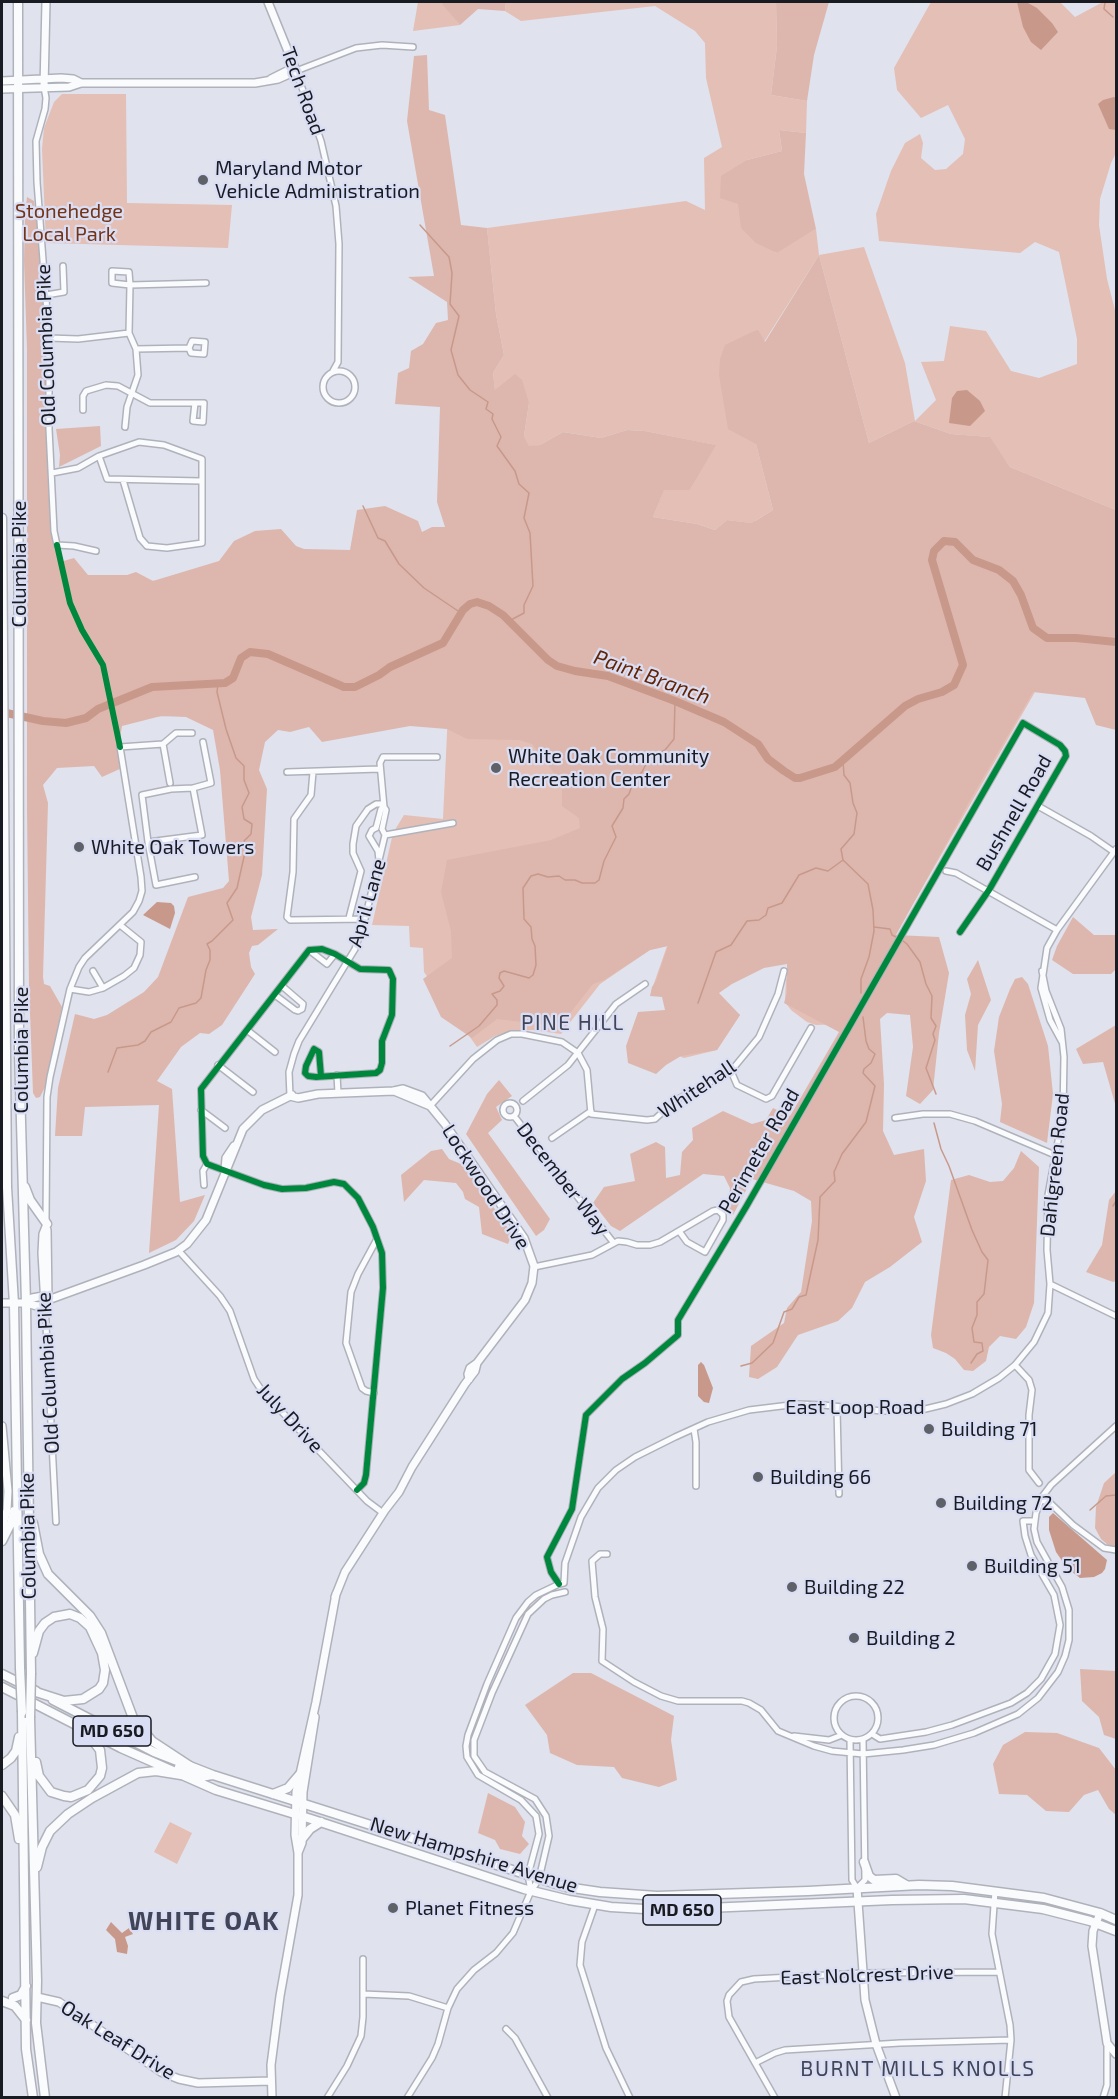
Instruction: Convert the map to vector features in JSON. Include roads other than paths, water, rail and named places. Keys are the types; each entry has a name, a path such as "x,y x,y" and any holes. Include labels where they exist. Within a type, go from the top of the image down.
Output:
{"main road":[{"name":"Columbia Pike","path":"18,2 20,1049 26,1303 36,2023 45,2097"},
{"name":"Columbia Pike","path":"2,518 8,1207 14,1304 26,2049 33,2097"},
{"path":"23,1181 30,1200 44,1221"},
{"path":"8,1207 24,1208 44,1221"},
{"path":"28,1491 35,1536 48,1574 90,1616 101,1633 133,1718 152,1741 190,1766"},
{"path":"2,1541 11,1523 17,1499"},
{"path":"30,1669 35,1643 42,1627 54,1617 65,1615 76,1616 90,1627 104,1661 103,1683 89,1697 71,1701 36,1692"},
{"name":"New Hampshire Avenue","path":"2,1674 154,1752 190,1766 298,1803 352,1818 566,1887 657,1896 952,1886 1044,1898 1100,1913 1116,1920"},
{"name":"New Hampshire Avenue","path":"2,1687 121,1748 216,1790 531,1891 595,1905 661,1910 933,1899 994,1902 1043,1909 1096,1923 1116,1931"},
{"path":"2,1765 16,1751 22,1712"},
{"path":"30,1718 39,1776 51,1791 64,1796 77,1796 88,1790 96,1783 102,1768 100,1750 90,1737 75,1724"},
{"path":"121,1748 154,1757 201,1777 213,1774"},
{"path":"34,1879 47,1837 68,1814 138,1773 156,1771 181,1775"},
{"path":"273,1794 288,1788 300,1774"},
{"path":"2,1796 12,1807 17,1821 24,1890"},
{"path":"302,1839 310,1829 321,1822"},
{"path":"864,1861 869,1876 874,1880 896,1879 906,1886"},
{"path":"13,1998 21,1995 26,1986"},
{"path":"26,1999 33,2008 36,2023"},
{"path":"2,2001 15,2006 26,2021"}],"street":[{"name":"Old Columbia Pike","path":"46,2 44,87 46,98 36,141 49,338 49,429 53,519 57,545 96,551"},
{"name":"Tech Road","path":"268,2 321,141 336,206 339,243 338,362 333,371 324,379 323,392 329,401 338,404 350,399 355,388 352,377 338,362"},
{"path":"2,81 44,87 69,87 81,83 240,84 268,81 287,71 296,71 356,48 382,45 413,47"},
{"path":"2,89 45,78 67,78 81,83"},
{"path":"46,295 64,292 63,266"},
{"path":"125,427 127,407 138,375 136,350 129,333 130,285 206,284"},
{"path":"49,338 78,339 129,333"},
{"path":"136,350 189,348"},
{"path":"333,371 345,372"},
{"path":"83,410 83,396 86,391 106,386 118,386 150,403 195,403"},
{"path":"52,473 78,468 99,456 139,442 164,445 202,459 202,543 167,548 147,546 140,538 123,480"},
{"path":"99,456 107,479 201,481"},
{"name":"Bushnell Road","path":"960,932 989,890 1066,756 1060,745 1023,723"},
{"name":"Perimeter Road","path":"562,1583 547,1563 547,1557 572,1509 586,1415 622,1379 678,1335 678,1320 793,1125 1023,723"},
{"path":"171,786 163,744 176,733 192,733"},
{"path":"195,877 156,885 143,818 142,795 171,786 193,788 211,783 203,742"},
{"name":"Old Columbia Pike","path":"56,1522 43,1234 50,1077 70,989 79,967 140,902 142,891 120,747 163,744"},
{"path":"385,835 379,828 381,809 384,805 379,769 383,757 437,757"},
{"path":"287,772 379,769"},
{"path":"313,772 311,795 294,819 293,872 286,914 290,920 365,919"},
{"path":"148,842 202,834 193,788"},
{"path":"349,918 361,871 353,853 356,826 368,809 376,804 384,805"},
{"path":"1038,806 1115,851"},
{"path":"132,819 143,818"},
{"name":"April Lane","path":"290,1096 289,1072 299,1041 359,941 385,835 453,823"},
{"path":"379,828 372,830 369,836 378,851 379,863"},
{"name":"Dahlgreen Road","path":"1034,1342 1047,1313 1050,1284 1047,1250 1048,1195 1063,1114 1061,1029 1046,991 1042,971 1047,948 1056,930 1115,851"},
{"path":"946,871 956,873 989,890 1056,930"},
{"path":"70,989 89,992 103,988 134,968 140,955 141,942 120,925"},
{"path":"321,1076 319,1052 314,1049 305,1073 308,1076 321,1076 376,1073 380,1070 382,1041 392,1015 393,980 389,970 360,969 322,949 309,950 201,1089 203,1156 207,1164 282,1189 306,1188 334,1182 344,1184 358,1198 377,1239 382,1253 383,1288 366,1475 364,1483 357,1490"},
{"path":"309,950 327,964 335,954"},
{"path":"93,971 103,988"},
{"name":"Whitehall","path":"591,1113 655,1119 676,1100 731,1071 759,1037 778,994 784,971"},
{"path":"523,1101 568,1065 616,1004 645,984"},
{"path":"275,995 295,1010 302,1010 303,1004 282,986"},
{"path":"731,1071 737,1085 766,1099 772,1096 811,1028"},
{"path":"247,1030 275,1052"},
{"path":"430,1106 473,1059 497,1040 512,1034 522,1034 562,1042 578,1053 587,1070 591,1113 552,1138"},
{"path":"218,1065 253,1092"},
{"path":"337,1075 338,1093"},
{"name":"Lockwood Drive","path":"290,1096 298,1093 310,1096 403,1089 422,1096 445,1124 524,1238 534,1267 532,1283 525,1300 477,1363 470,1368 469,1379 404,1481 395,1489 393,1500 345,1572 336,1594 300,1774 298,1803 302,1839 298,1853"},
{"path":"2,1303 26,1303 31,1306 178,1250 196,1235 206,1220 225,1170 227,1154 251,1119 262,1110 290,1096"},
{"path":"201,1110 225,1128"},
{"path":"895,1118 923,1114 950,1114 975,1120 1055,1155"},
{"name":"December Way","path":"514,1116 613,1242"},
{"path":"204,1185 203,1171 207,1164"},
{"path":"534,1267 592,1255 602,1251 613,1242 650,1245 713,1211 718,1210 723,1215 723,1220 705,1252 687,1242 679,1231"},
{"path":"374,1393 362,1388 346,1342 354,1284 377,1239"},
{"name":"July Drive","path":"178,1250 220,1296 230,1311 254,1379 262,1391 367,1501 383,1513"},
{"path":"1050,1284 1116,1315"},
{"name":"East Loop Road","path":"562,1583 572,1539 580,1517 598,1488 616,1470 635,1457 694,1429 749,1410 798,1404 917,1411 946,1404 972,1394 999,1378 1016,1365 1034,1342"},
{"path":"1016,1365 1029,1380 1032,1390 1029,1415 1029,1470 1039,1483"},
{"path":"837,1408 839,1494"},
{"path":"2,1426 8,1491 7,1510 2,1528"},
{"path":"607,1554 600,1554 592,1561 595,1597 603,1629 602,1661 662,1696 678,1701 742,1701 753,1704 778,1731 822,1749 863,1754 921,1748 1011,1718 1028,1707 1052,1682 1066,1654 1070,1618 1062,1587 1039,1548 1035,1536 1035,1521 1041,1500 1051,1485 1116,1427"},
{"path":"694,1429 696,1486"},
{"path":"1041,1500 1049,1502 1073,1525 1104,1548 1116,1550"},
{"path":"872,1734 880,1739 926,1732 952,1725 1011,1703 1027,1693 1041,1679 1055,1654 1060,1625 1054,1595 1031,1555 1024,1536 1023,1521 1035,1521"},
{"path":"531,1891 528,1875 539,1834 536,1816 521,1800 478,1775 467,1757 466,1746 487,1684 516,1618 536,1595 562,1583"},
{"path":"407,2097 432,2058 448,2008 465,1979 496,1953 513,1933 531,1891 539,1879 549,1836 546,1816 535,1799 485,1772 474,1756 474,1740 492,1693 528,1614 544,1599 565,1592"},
{"path":"855,1696 867,1699 876,1711 877,1720 872,1734 863,1739 850,1740 842,1735 836,1726 836,1711 844,1699 855,1696"},
{"name":"Lockwood Drive","path":"298,1803 315,1727 316,1702"},
{"path":"786,1735 829,1740 842,1735"},
{"path":"857,1888 865,1880 863,1739"},
{"path":"850,1740 852,1880 857,1888 859,1902 865,2000 876,2044 896,2097"},
{"name":"Lockwood Drive","path":"272,2097 271,2065 280,1996 298,1894 298,1853 295,1836 300,1816"},
{"path":"852,1859 864,1861"},
{"path":"995,1891 992,1934 1011,2040 1005,2097"},
{"path":"595,1905 582,1942 580,1965 606,2048 630,2097"},
{"path":"1100,1913 1092,1946 1107,2043 1107,2085 1102,2097"},
{"path":"327,2097 357,2048 361,2036 363,1959"},
{"name":"East Nolcrest Drive","path":"755,2063 729,2017 727,2001 741,1982 754,1979 863,1973 999,1972"},
{"path":"363,1994 409,1996 448,2008"},
{"name":"Oak Leaf Drive","path":"37,1997 59,2002 161,2072 179,2079 198,2083 271,2081"},
{"path":"2,2001 13,1998 26,1999"},
{"path":"506,2029 515,2038 548,2097"},
{"path":"775,2097 755,2063 785,2050 876,2044 1011,2040"},
{"path":"1107,2043 1116,2054"}],"waterway":[{"path":"1105,2 1104,9 1113,17"},
{"path":"420,225 449,257 452,273 450,304 459,316 451,350 458,375 470,390 488,402 486,409 493,414 492,419 501,437 497,446 515,471 519,484 529,493 524,518 530,533 533,586 524,605 524,613 509,621"},
{"path":"363,506 378,538 385,541 399,564 424,588 461,613"},
{"name":"Paint Branch","path":"2,712 43,721 66,723 86,718 98,709 152,687 225,683 233,678 241,658 250,652 268,654 344,687 355,687 390,667 443,643 463,610 477,602 503,615 548,660 557,666 608,676 724,722 758,744 768,759 784,771 795,778 800,778 835,767 905,706 954,685 963,665 932,560 934,551 944,541 955,542 973,560 999,570 1013,581 1021,595 1033,628 1047,638 1116,642"},
{"path":"108,1072 117,1048 138,1045 145,1041 151,1032 171,1022 179,1008 196,1003 201,998 210,960 210,950 207,944 233,920 227,903 237,888 246,848 244,841 251,834 252,824 244,819 242,807 249,793 244,780 244,766 236,758 226,729 217,692 218,684"},
{"path":"450,1046 479,1026 497,1005 497,1000 492,994 500,991 504,986 499,978 500,973 504,971 529,978 533,975 536,965 535,946 531,927 524,919 523,888 531,876 538,874 548,877 559,876 565,880 582,883 595,883 599,880 604,861 616,837 612,826 623,808 624,799 629,794 634,780 652,757 665,750 674,739 675,701"},
{"path":"843,761 844,775 850,783 857,813 854,834 841,849 843,860 868,884 873,910 874,931 869,957 861,979 861,993"},
{"path":"698,1003 716,952 731,945 747,921 759,920 766,915 768,908 782,903 799,875 816,868 828,871 843,860"},
{"path":"874,927 890,929 892,935 896,937"},
{"path":"903,941 920,962 932,996 931,1018 936,1026 933,1034 935,1040 926,1068 936,1094"},
{"path":"741,1366 752,1363 773,1343 784,1312 792,1309 799,1297 806,1295 818,1240 820,1197 835,1181 834,1172 842,1154 866,1122 875,1086 863,1073 875,1054 869,1049 866,1041 863,1017"},
{"path":"934,1123 941,1149 972,1230 988,1260 984,1294 977,1302 977,1315 972,1328 974,1342 982,1343 983,1351 977,1354 971,1363"},
{"path":"1113,1206 1116,1201"},
{"path":"1090,1510 1106,1496 1116,1495"}],"place":[{"name":"Maryland Motor Vehicle Administration","path":"203,180"},
{"name":"White Oak Community Recreation Center","path":"496,768"},
{"name":"White Oak Towers","path":"79,847"},
{"name":"Building 71","path":"929,1429"},
{"name":"Building 66","path":"758,1477"},
{"name":"Building 72","path":"941,1503"},
{"name":"Building 51","path":"972,1566"},
{"name":"Building 22","path":"792,1587"},
{"name":"Building 2","path":"854,1638"},
{"name":"Planet Fitness","path":"393,1908"}],"district":[{"name":"PINE HILL","path":"573,1023"},
{"name":"WHITE OAK","path":"204,1921"},
{"name":"BURNT MILLS KNOLLS","path":"918,2069"}],"park label":[{"name":"Stonehedge Local Park","path":"69,222"}]}
